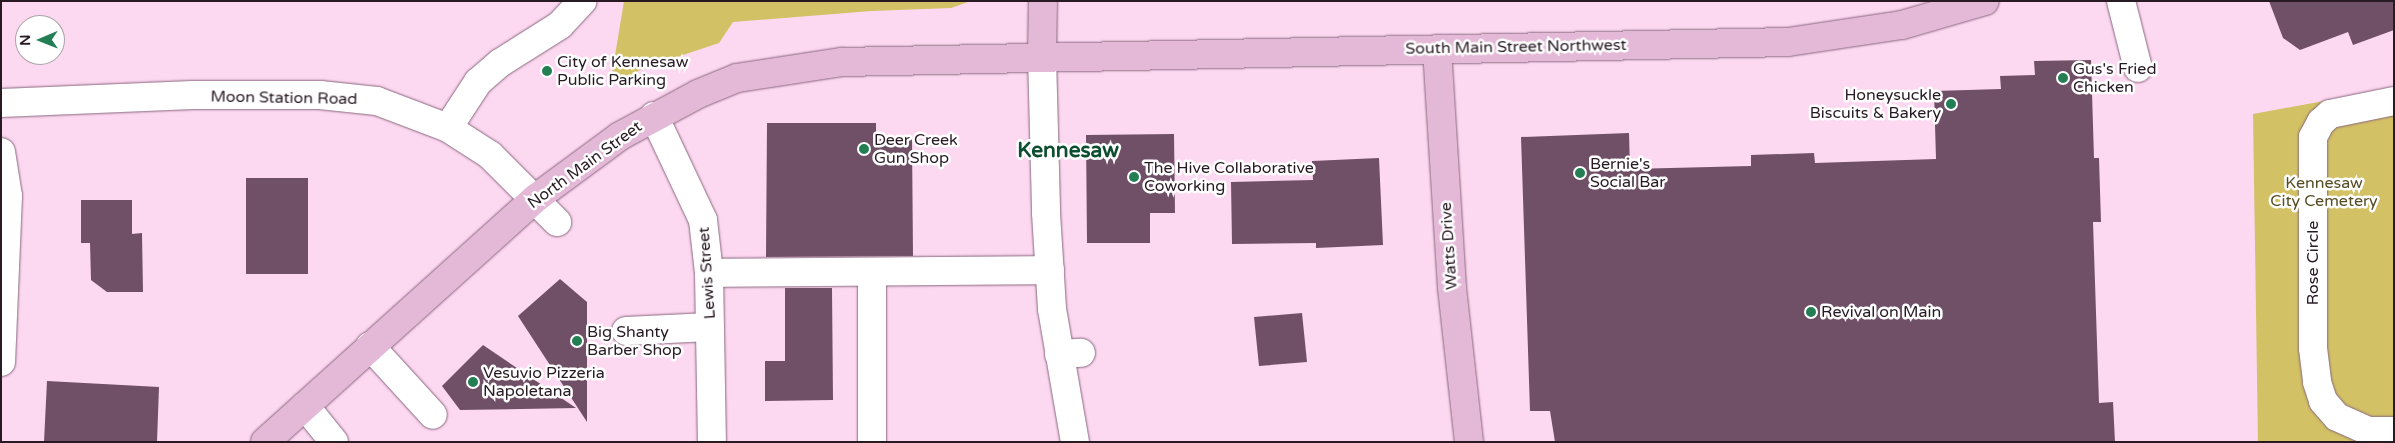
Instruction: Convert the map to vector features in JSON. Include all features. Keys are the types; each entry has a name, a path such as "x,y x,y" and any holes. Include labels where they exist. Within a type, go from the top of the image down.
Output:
{"main road":[{"path":"1042,56 1043,1"},
{"name":"South Main Street Northwest","path":"1042,56 1788,42 1902,25 1985,1"},
{"name":"Watts Drive","path":"1437,49 1452,288 1469,442"},
{"name":"North Main Street","path":"265,442 536,198 620,136 654,116 736,78 789,68 842,62 1042,56"}],"street":[{"path":"448,128 478,82 500,63 560,25 582,1"},
{"path":"2121,1 2138,68"},
{"path":"1042,56 1050,270 1070,354 1075,442"},
{"name":"Moon Station Road","path":"1,103 194,96 320,95 377,101 448,128 490,156 536,198 557,222"},
{"name":"Rose Circle","path":"2394,100 2330,114 2321,122 2313,138 2313,348 2323,400 2337,417 2351,425 2369,430 2394,431"},
{"name":"Lewis Street","path":"654,116 703,220 709,274 712,442"},
{"path":"1,152 8,196 1,362"},
{"path":"709,274 872,274 1050,270"},
{"path":"872,274 872,442"},
{"path":"626,331 710,327"},
{"path":"370,346 433,415"},
{"path":"305,406 334,442"}],"green space":[{"path":"624,1 971,1 951,8 871,11 733,22 719,43 644,68 610,86"},
{"name":"Kennesaw City Cemetery","path":"2394,88 2394,442 2258,442 2253,114"}],"building":[{"path":"2269,1 2394,1 2394,30 2353,45 2348,32 2300,50 2283,38"},
{"name":"Revival on Main","path":"2091,60 2094,158 2099,158 2101,222 2093,222 2099,403 2113,402 2115,442 1555,442 1550,411 1530,411 1521,137 1629,133 1630,169 1751,166 1751,155 1814,153 1815,163 1936,159 1934,91 2001,89 2000,76 2035,75 2034,61"},
{"path":"767,123 876,123 876,139 912,138 913,256 766,257"},
{"path":"1174,134 1175,213 1150,213 1150,243 1087,243 1086,135"},
{"path":"1379,158 1383,245 1316,248 1316,243 1232,244 1231,182 1313,180 1312,161"},
{"path":"246,178 308,178 308,274 246,274"},
{"path":"81,200 132,200 132,234 142,233 143,292 107,292 91,280 90,243 81,243"},
{"path":"560,279 587,302 587,422 518,316"},
{"path":"785,288 832,288 833,400 765,401 765,361 785,361"},
{"path":"1302,313 1307,362 1259,366 1254,317"},
{"path":"483,345 576,408 460,410 442,386"},
{"path":"47,381 159,387 157,442 44,442"}],"place":[{"name":"City of Kennesaw Public Parking","path":"547,71"},
{"name":"Gus's Fried Chicken","path":"2063,78"},
{"name":"Honeysuckle Biscuits & Bakery","path":"1951,104"},
{"name":"Deer Creek Gun Shop","path":"864,149"},
{"name":"Bernie's Social Bar","path":"1580,173"},
{"name":"The Hive Collaborative Coworking","path":"1134,177"},
{"name":"Revival on Main","path":"1811,312"},
{"name":"Big Shanty Barber Shop","path":"577,341"},
{"name":"Vesuvio Pizzeria Napoletana","path":"473,382"}],"district":[{"name":"Kennesaw","path":"1068,151"}]}
